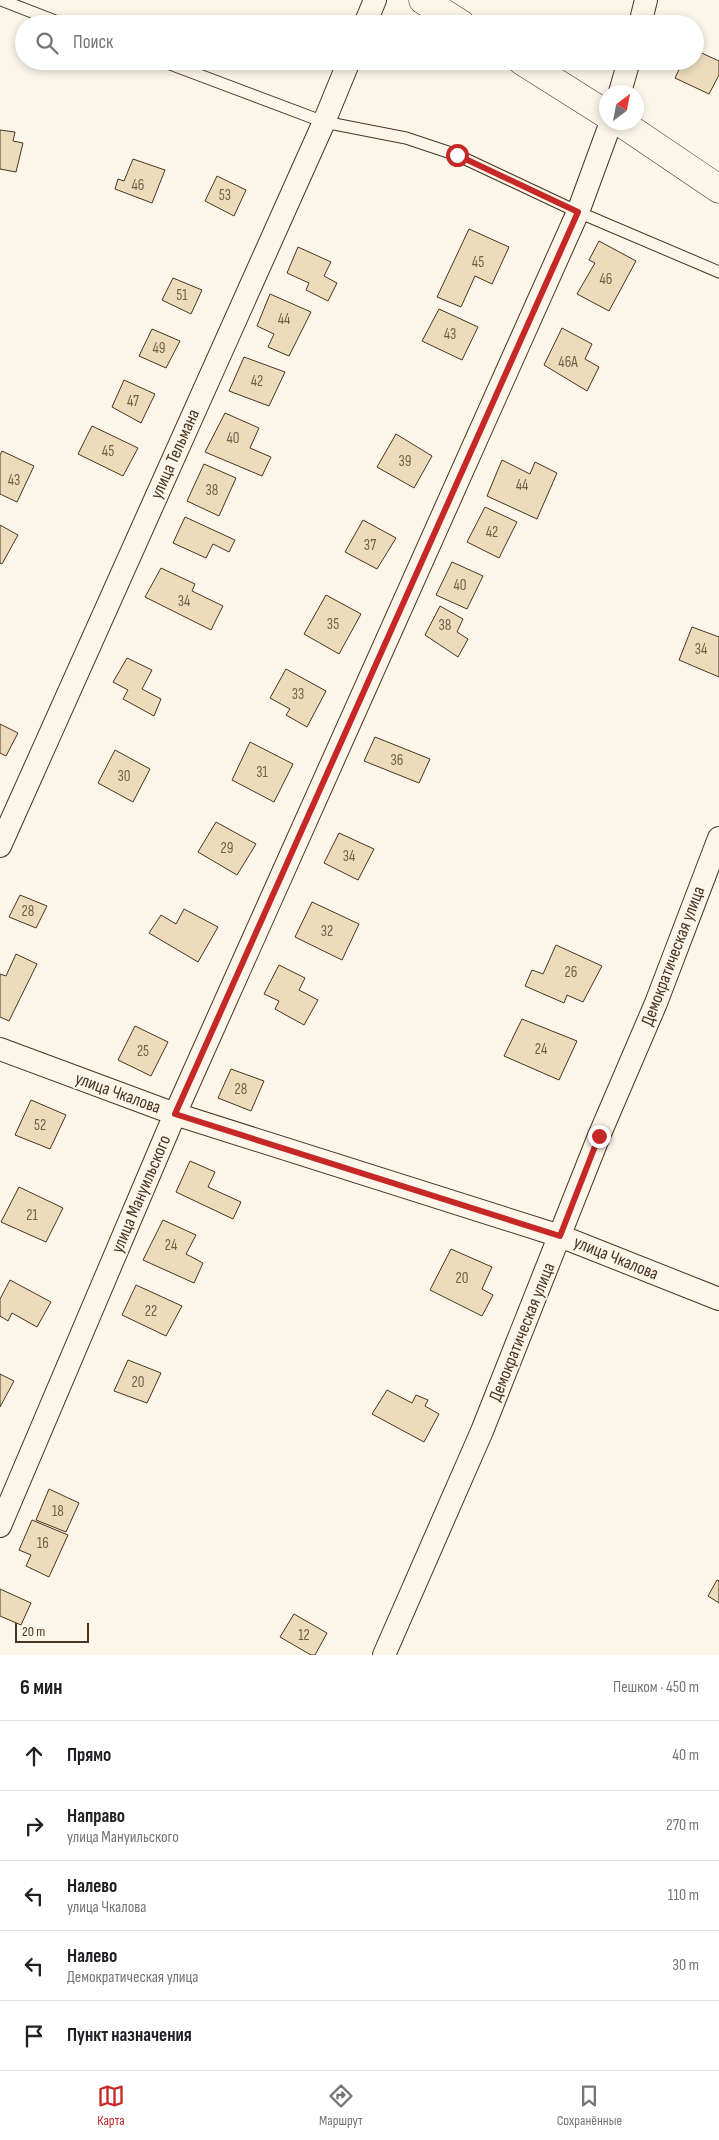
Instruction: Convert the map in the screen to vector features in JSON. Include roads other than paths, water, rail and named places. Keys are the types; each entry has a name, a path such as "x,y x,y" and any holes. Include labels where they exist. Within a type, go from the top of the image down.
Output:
{"street":[{"path":"369,15 375,0"},
{"path":"423,0 447,15"},
{"path":"642,15 646,0"},
{"name":"улица Тельмана","path":"0,846 324,122 345,70"},
{"path":"536,70 599,110"},
{"path":"622,85 626,70"},
{"name":"улица Мануильского","path":"0,1526 175,1114 578,212 608,130"},
{"path":"632,130 719,189"},
{"name":"Демократическая улица","path":"384,1655 482,1431 656,1003 719,838"},
{"name":"улица Чкалова","path":"0,1049 175,1114 560,1236 719,1298"}],"lane":[{"path":"1,0 40,15"},
{"path":"186,70 324,122 406,138 457,155 578,212 719,272"}]}
